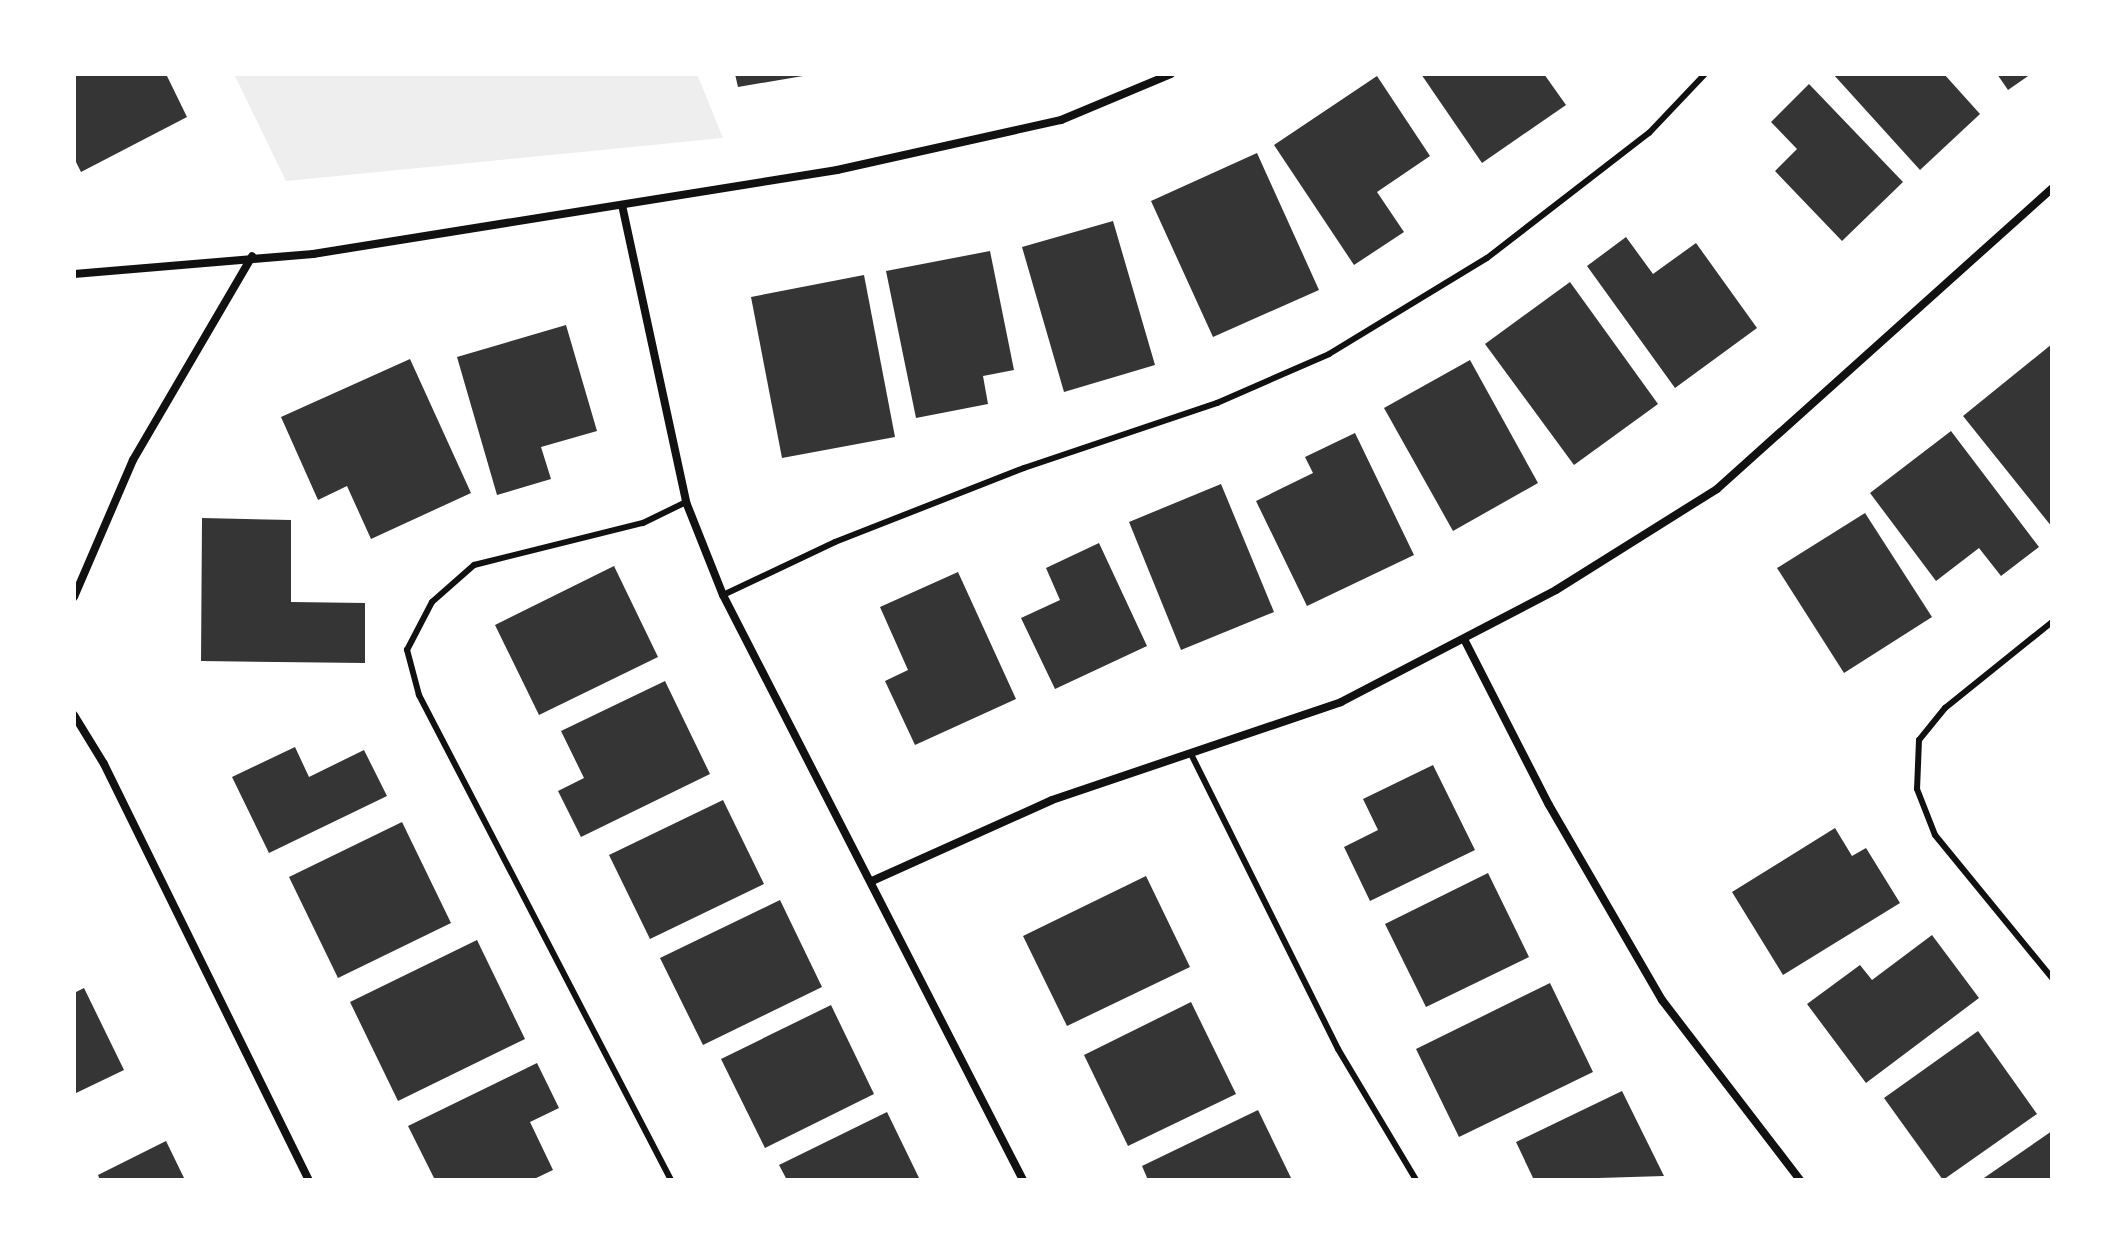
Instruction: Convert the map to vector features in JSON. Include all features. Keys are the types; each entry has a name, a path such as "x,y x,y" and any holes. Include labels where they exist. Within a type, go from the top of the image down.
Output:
{"street":[{"path":"74,274 252,256 313,254 622,205 968,144 1061,120 1171,74"},
{"path":"872,881 1052,800 1341,702 1556,590 1717,489 2052,188"},
{"path":"622,205 686,502 723,595 1023,1180"},
{"path":"74,597 133,460 252,256"},
{"path":"1464,639 1549,805 1662,1000 1800,1180"},
{"path":"74,715 104,764 309,1180"}],"lane":[{"path":"723,595 849,537 1024,468 1217,403 1329,354 1487,258 1649,133 1705,74"},
{"path":"671,1180 419,695 407,650 432,602 474,565 643,523 686,502"},
{"path":"2052,622 1945,708 1919,740 1917,789 1935,835 2052,978"},
{"path":"1191,754 1338,1049 1416,1180"}],"shaded area":[{"path":"234,74 697,74 723,138 286,181"}],"building":[{"path":"74,74 166,74 187,117 81,172 74,158"},
{"path":"735,74 803,74 803,76 738,87"},
{"path":"1421,74 1544,74 1566,105 1482,163"},
{"path":"1833,74 1944,74 1980,114 1920,170"},
{"path":"1997,74 2031,74 2008,90"},
{"path":"1377,76 1430,156 1377,192 1404,232 1354,265 1274,145"},
{"path":"1809,84 1903,182 1842,241 1775,171 1797,149 1771,122"},
{"path":"1257,153 1319,290 1213,337 1151,201"},
{"path":"1113,221 1155,365 1064,392 1022,247"},
{"path":"1626,237 1653,274 1696,243 1757,328 1675,388 1587,266"},
{"path":"990,251 1014,370 983,376 988,404 916,418 886,271"},
{"path":"864,275 895,437 782,458 751,297"},
{"path":"1570,282 1658,404 1574,465 1485,344"},
{"path":"566,325 597,431 541,447 551,479 497,495 457,357"},
{"path":"2052,344 2052,527 1963,416"},
{"path":"410,359 471,493 371,539 347,486 318,500 281,417"},
{"path":"1470,360 1538,483 1453,531 1384,408"},
{"path":"1951,431 2039,547 2001,576 1979,548 1936,581 1870,493"},
{"path":"1355,433 1414,555 1307,606 1256,501 1313,473 1305,457"},
{"path":"1221,484 1274,612 1181,650 1129,522"},
{"path":"1865,513 1932,617 1844,673 1777,568"},
{"path":"202,518 291,520 291,602 365,603 365,663 201,661"},
{"path":"1099,543 1147,646 1055,689 1021,618 1060,600 1046,568"},
{"path":"614,566 658,657 539,715 495,625"},
{"path":"958,572 1016,699 915,745 885,681 908,670 880,607"},
{"path":"665,681 710,774 581,837 558,791 584,778 561,731"},
{"path":"295,747 309,777 364,750 387,796 269,853 232,777"},
{"path":"1433,765 1475,850 1370,901 1344,847 1378,830 1363,799"},
{"path":"723,800 764,884 650,939 609,855"},
{"path":"402,822 451,923 338,978 289,877"},
{"path":"1835,828 1852,856 1866,848 1900,903 1783,975 1732,892"},
{"path":"1488,873 1529,957 1426,1007 1385,924"},
{"path":"1146,876 1190,967 1067,1026 1023,936"},
{"path":"780,900 822,987 703,1045 660,958"},
{"path":"1932,935 1979,998 1866,1083 1807,1004 1860,965 1872,980"},
{"path":"477,940 525,1039 398,1101 350,1002"},
{"path":"1550,983 1593,1072 1459,1137 1416,1049"},
{"path":"84,988 124,1070 74,1094 74,993"},
{"path":"1191,1002 1236,1094 1128,1146 1084,1055"},
{"path":"831,1005 874,1094 765,1148 721,1059"},
{"path":"1978,1031 2037,1114 1943,1180 1884,1098"},
{"path":"537,1063 559,1108 530,1122 553,1170 532,1180 435,1180 408,1126"},
{"path":"1622,1091 1664,1176 1534,1180 1516,1142"},
{"path":"1258,1110 1292,1180 1148,1180 1142,1166"},
{"path":"887,1112 920,1180 787,1180 779,1165"},
{"path":"2052,1131 2052,1180 1981,1180"},
{"path":"166,1141 185,1180 100,1180 98,1175"}]}
